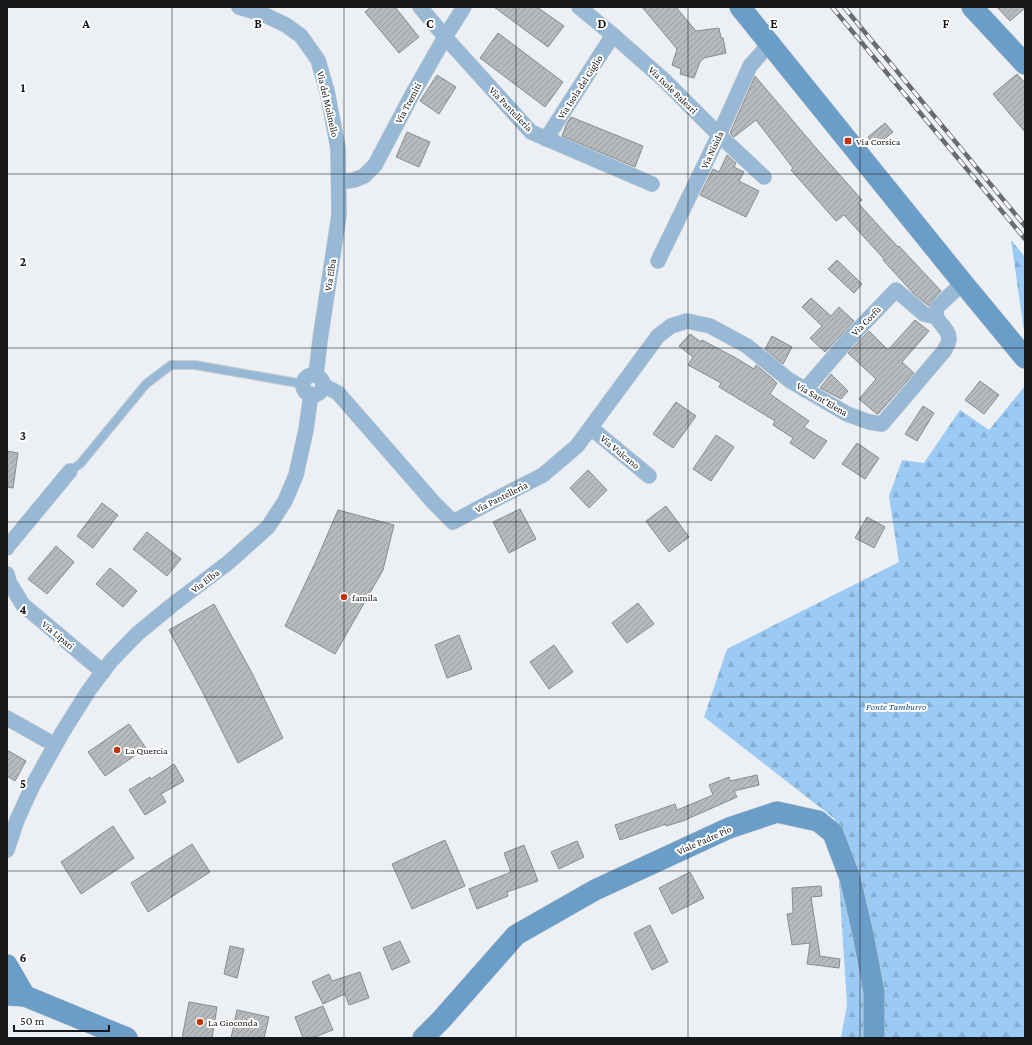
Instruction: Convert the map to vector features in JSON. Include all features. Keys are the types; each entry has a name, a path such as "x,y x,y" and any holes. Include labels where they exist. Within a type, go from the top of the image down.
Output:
{"street":[{"name":"Via del Molinello","path":"239,7 266,15 286,25 301,36 318,60 327,91 338,148 340,198"},
{"name":"Via Pantelleria","path":"420,7 445,37 531,132 652,184"},
{"name":"Via Tremiti","path":"339,182 354,180 364,176 375,165 445,37 464,7"},
{"name":"Via Isole Baleari","path":"579,7 593,12 613,35 664,80 764,177"},
{"path":"740,7 1025,358"},
{"path":"972,7 1025,64"},
{"name":"Via Isola del Giglio","path":"546,138 613,35"},
{"name":"Via Nisida","path":"658,261 719,135 750,66 770,43"},
{"name":"Via Elba","path":"320,380 320,340 339,215 340,198"},
{"path":"936,317 935,311 938,306 963,283"},
{"name":"Via Corfù","path":"804,390 847,341 896,290 924,314 936,317"},
{"name":"Via Sant'Elena","path":"670,326 687,321 710,326 747,346 789,380 804,390 847,414 869,422 882,424 932,366 948,344 950,339 948,332 936,317"},
{"name":"Via Pantelleria","path":"320,380 338,393 434,503 453,522 544,475 577,446 658,336 670,326"},
{"path":"307,390 316,394 320,392 322,389 320,380"},
{"name":"Via Elba","path":"7,850 17,820 33,785 55,745 89,690 111,661 137,634 229,562 268,527 285,501 296,475 306,430 307,390"},
{"name":"Via Vulcano","path":"591,428 650,476"},
{"path":"7,548 70,471"},
{"name":"Via Lipari","path":"7,574 9,582 22,605 103,672"},
{"path":"7,718 55,745"},
{"name":"Viale Padre Pio","path":"423,1038 441,1020 516,935 595,890 729,828 777,812 818,821 833,833 850,878 863,934 874,992 874,1038"},
{"path":"7,965 16,996 127,1038"}],"lane":[{"path":"70,471 80,464 146,384 171,365 195,365 307,390"}],"green space":[{"path":"1011,240 1025,257 1025,338"},
{"name":"Ponte Tamburro","path":"1025,386 1025,1038 841,1038 847,1005 835,819 704,717 727,649 899,562 889,496 902,460 924,463 960,410 989,430"}],"building":[{"path":"371,7 395,7 419,37 399,53 365,12"},
{"path":"494,7 537,7 564,26 548,47"},
{"path":"642,7 676,7 696,31 719,28 726,53 704,58 700,62 694,78 680,74 681,69 672,65 677,49"},
{"path":"997,7 1025,7 1025,8 1010,21"},
{"path":"498,33 563,82 545,107 480,58"},
{"path":"1017,74 1025,83 1025,132 993,94"},
{"path":"437,75 456,87 439,114 420,101"},
{"path":"755,76 862,200 858,203 941,291 932,300 929,306 914,294 844,215 836,221 791,170 793,168 756,120 734,137 730,133"},
{"path":"571,117 643,146 635,167 562,136"},
{"path":"885,123 893,132 875,146 868,137"},
{"path":"407,132 430,142 419,167 396,157"},
{"path":"727,155 736,163 734,167 744,172 739,181 759,191 746,217 700,195 713,169 719,172"},
{"path":"837,260 862,284 854,293 828,269"},
{"path":"811,298 831,316 839,307 854,321 825,352 810,338 822,326 802,307"},
{"path":"915,320 929,331 902,362 914,373 877,414 859,399 876,379 848,353 869,331 888,350"},
{"path":"690,334 701,342 702,340 754,369 756,365 777,383 770,394 809,421 804,427 827,441 814,459 790,443 793,438 773,425 775,421 719,387 721,383 688,365 693,357 679,346"},
{"path":"772,336 792,347 783,364 765,349"},
{"path":"831,374 848,391 841,399 820,388"},
{"path":"980,381 999,395 984,414 965,400"},
{"path":"676,402 696,416 673,448 653,434"},
{"path":"923,406 934,413 917,441 905,434"},
{"path":"716,435 734,447 711,481 693,469"},
{"path":"857,443 879,458 865,479 842,464"},
{"path":"7,451 18,453 13,488 7,487"},
{"path":"588,470 607,490 589,508 570,488"},
{"path":"102,503 118,515 93,548 77,536"},
{"path":"666,506 689,537 669,552 646,521"},
{"path":"520,509 536,539 509,553 493,522"},
{"path":"338,510 394,525 383,570 335,654 285,626"},
{"path":"867,517 885,527 874,548 855,538"},
{"path":"147,532 181,559 167,576 133,549"},
{"path":"56,546 74,562 47,594 28,579"},
{"path":"110,568 137,591 123,607 96,584"},
{"path":"638,603 654,624 627,643 612,623"},
{"path":"214,604 252,673 283,738 238,763 201,689 169,630"},
{"path":"459,635 472,669 447,678 435,645"},
{"path":"554,645 573,672 549,689 530,662"},
{"name":"La Quercia","path":"129,724 146,748 105,776 88,752"},
{"path":"7,750 26,761 15,781 7,776"},
{"path":"174,764 184,781 161,794 166,802 145,815 129,790 150,777 151,779"},
{"path":"757,775 759,785 734,791 737,797 683,821 666,826 666,824 620,840 615,825 675,804 677,810 713,795 709,785 729,777 730,781"},
{"path":"113,826 134,858 81,894 61,862"},
{"path":"445,840 465,886 412,909 392,864"},
{"path":"577,841 584,857 559,869 551,852"},
{"path":"192,844 210,872 148,912 131,883"},
{"path":"524,845 538,881 507,892 508,896 477,909 469,889 511,872 504,853"},
{"path":"690,872 704,898 672,914 659,888"},
{"path":"821,886 822,896 811,897 820,956 840,959 839,968 807,964 810,943 792,945 787,914 793,913 792,888"},
{"path":"650,925 668,962 652,970 634,933"},
{"path":"400,941 410,962 392,970 383,948"},
{"path":"230,946 244,949 237,978 224,974"},
{"path":"360,972 369,998 349,1005 345,994 323,1004 312,982 329,974 332,981"},
{"name":"La Gioconda","path":"189,1002 217,1007 212,1038 182,1038"},
{"path":"323,1006 333,1030 312,1038 303,1038 295,1017"},
{"path":"237,1010 269,1017 264,1038 231,1038"}],"railway":[{"path":"832,7 1025,239"},
{"path":"844,7 1025,226"}],"place":[{"name":"Via Corsica","path":"848,141"},
{"name":"famila","path":"344,597"},
{"name":"La Quercia","path":"117,750"},
{"name":"La Gioconda","path":"200,1022"}]}
